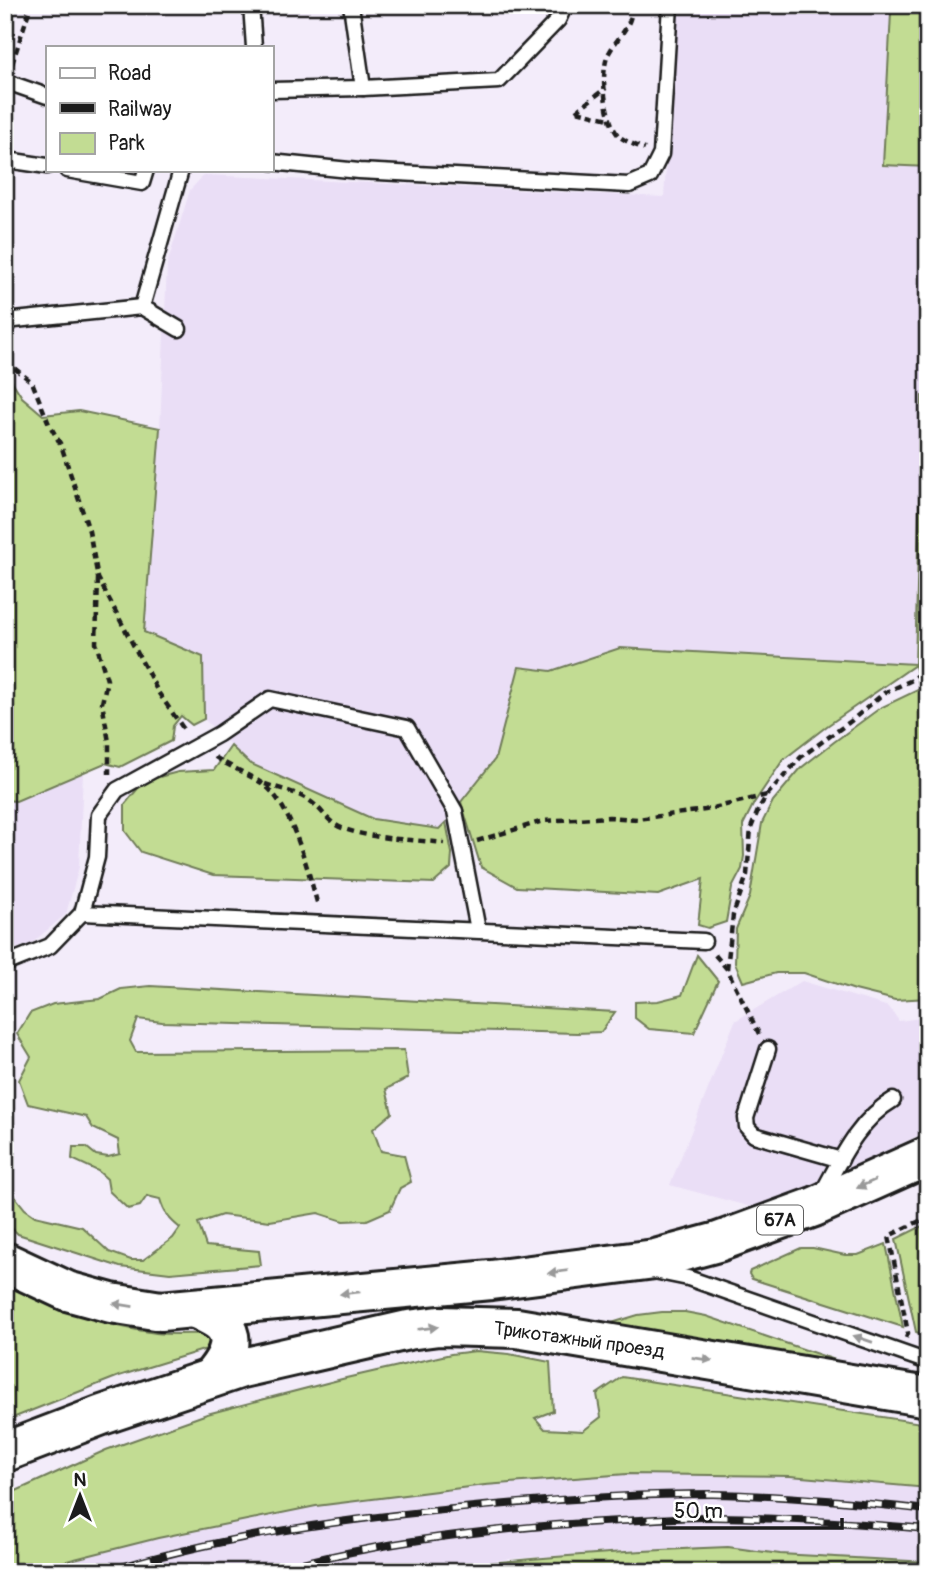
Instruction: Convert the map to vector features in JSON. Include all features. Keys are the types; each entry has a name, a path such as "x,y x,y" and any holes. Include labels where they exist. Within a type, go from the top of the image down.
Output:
{"main road":[{"name":"67A","path":"491,1280 625,1265 694,1250 814,1207 928,1156"},
{"path":"5,1262 67,1291 111,1303 161,1311 491,1280"},
{"path":"196,1309 219,1321 226,1328 229,1342 224,1363 226,1373 332,1331 491,1280"},
{"name":"Трикотажный проезд","path":"15,1451 102,1415 226,1373 408,1331 472,1326 517,1328 928,1397"}],"lane":[{"path":"251,5 254,46"},
{"path":"351,5 363,89"},
{"path":"273,90 363,89 499,81 558,20 565,5"},
{"path":"273,162 359,171 629,185 650,176 661,154 670,5"},
{"path":"7,82 46,96"},
{"path":"5,169 7,160 46,166"},
{"path":"79,172 142,183 145,172"},
{"path":"142,307 180,172"},
{"path":"5,321 142,307 179,329"},
{"path":"5,964 50,946 82,913 97,857 99,815 117,790 197,745 270,699 407,728 455,811 478,930"},
{"path":"82,913 704,941"},
{"path":"768,1049 746,1118 747,1127 754,1135 841,1160"},
{"path":"814,1207 854,1137 883,1106 893,1100"},
{"path":"625,1265 688,1278 928,1362"}],"path":[{"path":"5,12 16,5"},
{"path":"7,82 31,5"},
{"path":"632,5 632,16 608,54 604,71 609,120 620,136 635,145 661,154"},
{"path":"606,88 576,111 609,120"},
{"path":"5,360 33,382 49,424 61,445 89,531 98,578 96,643 107,680 102,703 109,742 110,800"},
{"path":"98,578 158,692 197,745 243,774 312,802 340,828 364,834 421,841 478,841 543,821 609,817 637,820 705,810 767,795"},
{"path":"727,969 733,915 747,875 751,828 767,795 801,757 884,693 912,680 928,667"},
{"path":"264,784 281,803 295,833 323,922"},
{"path":"704,941 727,969 750,1020 768,1049"},
{"path":"903,1346 908,1333 889,1236 928,1217"}],"shaded area":[{"path":"677,5 887,5 891,13 883,165 928,167 928,396 922,396 915,664 620,648 551,671 519,667 495,759 440,829 373,819 249,763 204,719 203,657 144,632 160,428 167,265 190,190 204,175 664,197"},
{"path":"83,773 79,867 66,914 32,943 5,952 5,800 16,801"},
{"path":"802,981 889,1007 899,1021 928,1017 928,1131 806,1188 766,1211 670,1185 735,1021"},
{"path":"627,1474 790,1476 928,1488 928,1562 780,1554 728,1547 508,1559 412,1572 23,1572 158,1538 316,1506 485,1485"}],"green space":[{"path":"887,5 928,5 928,167 883,165 891,13"},
{"path":"5,370 22,397 43,415 79,411 160,428 144,632 203,657 204,719 192,725 181,716 173,726 171,741 120,767 105,763 16,801 5,800"},
{"path":"922,396 928,396 928,998 895,1000 804,973 776,973 743,982 735,963 736,929 750,896 762,823 773,801 801,768 834,742 880,708 920,689 915,665 783,760 754,803 743,825 742,869 732,888 726,922 708,928 698,925 703,879 658,895 517,887 481,867 461,802 495,759 519,667 551,671 620,648 915,664"},
{"path":"231,746 249,763 373,819 439,829 446,822 452,853 451,868 434,883 213,875 141,852 125,831 125,804 144,781 178,772 214,770"},
{"path":"697,955 718,981 694,1033 649,1029 635,1018 635,1002 658,1001 682,995"},
{"path":"150,986 615,1012 601,1032 577,1033 162,1022 138,1019 130,1041 136,1052 404,1050 408,1078 386,1089 392,1113 373,1129 381,1151 404,1155 411,1182 400,1188 390,1210 367,1220 343,1221 318,1213 270,1221 222,1215 198,1223 206,1246 259,1251 261,1265 170,1273 120,1267 18,1234 5,1222 5,1184 25,1209 35,1216 82,1227 109,1252 131,1260 143,1260 173,1238 180,1228 167,1215 160,1199 147,1196 140,1206 128,1209 109,1191 107,1179 98,1171 72,1159 73,1147 86,1147 96,1155 108,1157 120,1154 118,1140 93,1128 86,1117 28,1104 19,1080 31,1057 17,1034 30,1013 53,1004 100,999 121,989"},
{"path":"928,1223 928,1336 916,1332 896,1239"},
{"path":"886,1244 903,1327 752,1279 749,1274 750,1271 801,1248 858,1255"},
{"path":"5,1284 60,1308 117,1326 156,1333 211,1334 210,1348 119,1376 5,1421"},
{"path":"662,1312 706,1316 835,1360 605,1325 638,1315"},
{"path":"476,1351 550,1362 553,1411 535,1418 545,1429 583,1431 601,1417 597,1394 622,1377 928,1424 928,1488 790,1476 627,1474 485,1485 316,1506 158,1538 23,1572 5,1572 5,1496 106,1450 207,1414 346,1378 451,1354"},
{"path":"728,1547 780,1554 928,1562 928,1572 412,1572 570,1556"}],"railway":[{"path":"105,1572 230,1540 315,1525 543,1501 712,1494 820,1499 928,1510"},
{"path":"268,1572 398,1543 487,1531 576,1524 715,1517 928,1529"}]}
